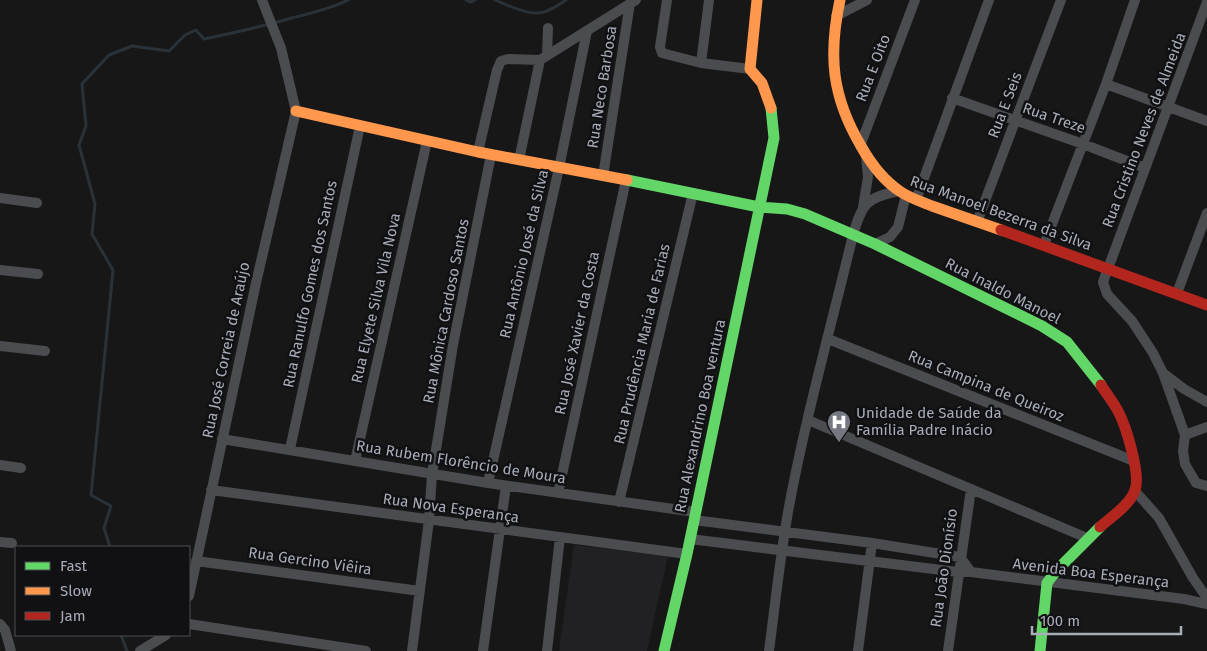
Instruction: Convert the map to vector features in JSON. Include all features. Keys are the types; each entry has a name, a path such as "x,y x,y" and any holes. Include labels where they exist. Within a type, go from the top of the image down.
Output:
{"street":[{"path":"667,0 660,50 668,56 750,69 756,0"},
{"path":"701,62 709,0"},
{"name":"Rua Manoel Bezerra da Silva","path":"840,0 836,16 832,52 836,88 842,113 863,151 882,175 907,195 1207,305"},
{"path":"836,16 867,0"},
{"name":"Rua E Oito","path":"863,151 915,0"},
{"path":"875,244 890,237 898,226 907,195 952,98 989,0"},
{"name":"Rua E Seis","path":"977,222 1061,0"},
{"path":"1044,244 1106,84 1135,0"},
{"path":"478,152 501,61 508,59 544,58 633,1"},
{"name":"Rua Neco Barbosa","path":"603,176 633,1"},
{"name":"Rua Cristino Neves de Almeida","path":"1163,373 1153,353 1132,321 1107,294 1103,282 1207,2"},
{"path":"264,3 281,48 296,111"},
{"path":"519,160 544,58 548,28"},
{"name":"Rua Antônio José da Silva","path":"488,483 587,31"},
{"name":"Rua Alexandrino Boa ventura","path":"664,651 687,554 774,138 774,120 770,102 762,83 750,69"},
{"path":"1106,84 1207,121"},
{"name":"Rua Treze","path":"952,98 1145,168"},
{"name":"Rua Inaldo Manoel","path":"296,111 427,142 759,207 787,209 820,219 1042,326 1067,342 1093,373 1118,411 1129,439 1134,462 1137,480 1135,491"},
{"name":"Rua José Correia de Araújo","path":"190,591 256,284 296,111"},
{"name":"Rua Ranulfo Gomes dos Santos","path":"290,449 360,126"},
{"name":"Rua Elyete Silva Vila Nova","path":"355,461 427,142"},
{"path":"769,651 785,532 808,420 853,235 863,207 868,177 863,151"},
{"name":"Rua Mônica Cardoso Santos","path":"412,651 429,520 432,474 453,345 491,154"},
{"name":"Rua José Xavier da Costa","path":"558,493 626,180"},
{"name":"Rua Prudência Maria de Farias","path":"619,502 693,193"},
{"path":"863,207 872,199 907,195"},
{"path":"0,198 37,203"},
{"path":"1177,293 1207,213"},
{"path":"0,270 38,274"},
{"name":"Rua Campina de Queiroz","path":"828,338 1134,462"},
{"path":"0,346 45,351"},
{"path":"1163,373 1184,389 1207,402"},
{"path":"1163,373 1185,435 1183,451 1185,464 1196,484 1207,486"},
{"path":"808,420 1087,538"},
{"path":"1185,435 1207,426"},
{"name":"Rua Rubem Florêncio de Moura","path":"222,439 506,486 619,502 785,532 872,543"},
{"path":"0,465 21,468"},
{"path":"483,651 506,486"},
{"name":"Rua João Dionísio","path":"948,651 971,488"},
{"name":"Rua Nova Esperança","path":"211,490 687,554"},
{"path":"1040,651 1047,582 1087,538 1128,502 1135,491 1159,518 1193,578 1207,598"},
{"path":"547,651 560,537"},
{"name":"Avenida Boa Esperança","path":"690,540 971,572 1207,604"},
{"path":"0,542 12,543"},
{"path":"858,651 872,543 960,557 971,572"},
{"name":"Rua Gercino Viêira","path":"196,561 420,591"},
{"path":"0,624 5,630 11,651"},
{"path":"190,624 366,651"},
{"path":"140,651 164,636"}],"shaded area":[{"path":"574,545 668,556 647,651 559,651"}],"waterway":[{"path":"110,546 104,528 111,506 91,495 113,270 92,234 95,204 79,145 86,126 82,84 109,55 132,46 169,51 185,35 196,30 204,39 314,12 348,0"},
{"path":"466,0 470,2 475,0"},
{"path":"495,0 533,13 549,10 566,0"},
{"path":"121,636 127,651"}],"traffic: fast":[{"path":"664,651 687,554 774,138 771,108"},
{"path":"627,180 759,207 787,209 805,214 875,244 1042,326 1067,342 1101,385"},
{"path":"1040,651 1047,583 1056,571 1100,527"}],"traffic: slow":[{"path":"757,0 750,69 762,83 771,108"},
{"path":"840,0 834,40 835,76 838,93 851,128 878,172 895,188 916,200 1001,230"},
{"path":"296,111 478,152 627,180"}],"traffic: jam":[{"path":"1001,230 1207,305"},
{"path":"1100,527 1129,501 1135,490 1136,483 1132,451 1125,428 1118,411 1101,385"}],"place":[{"name":"Unidade de Saúde da Família Padre Inácio","path":"839,443"}]}
